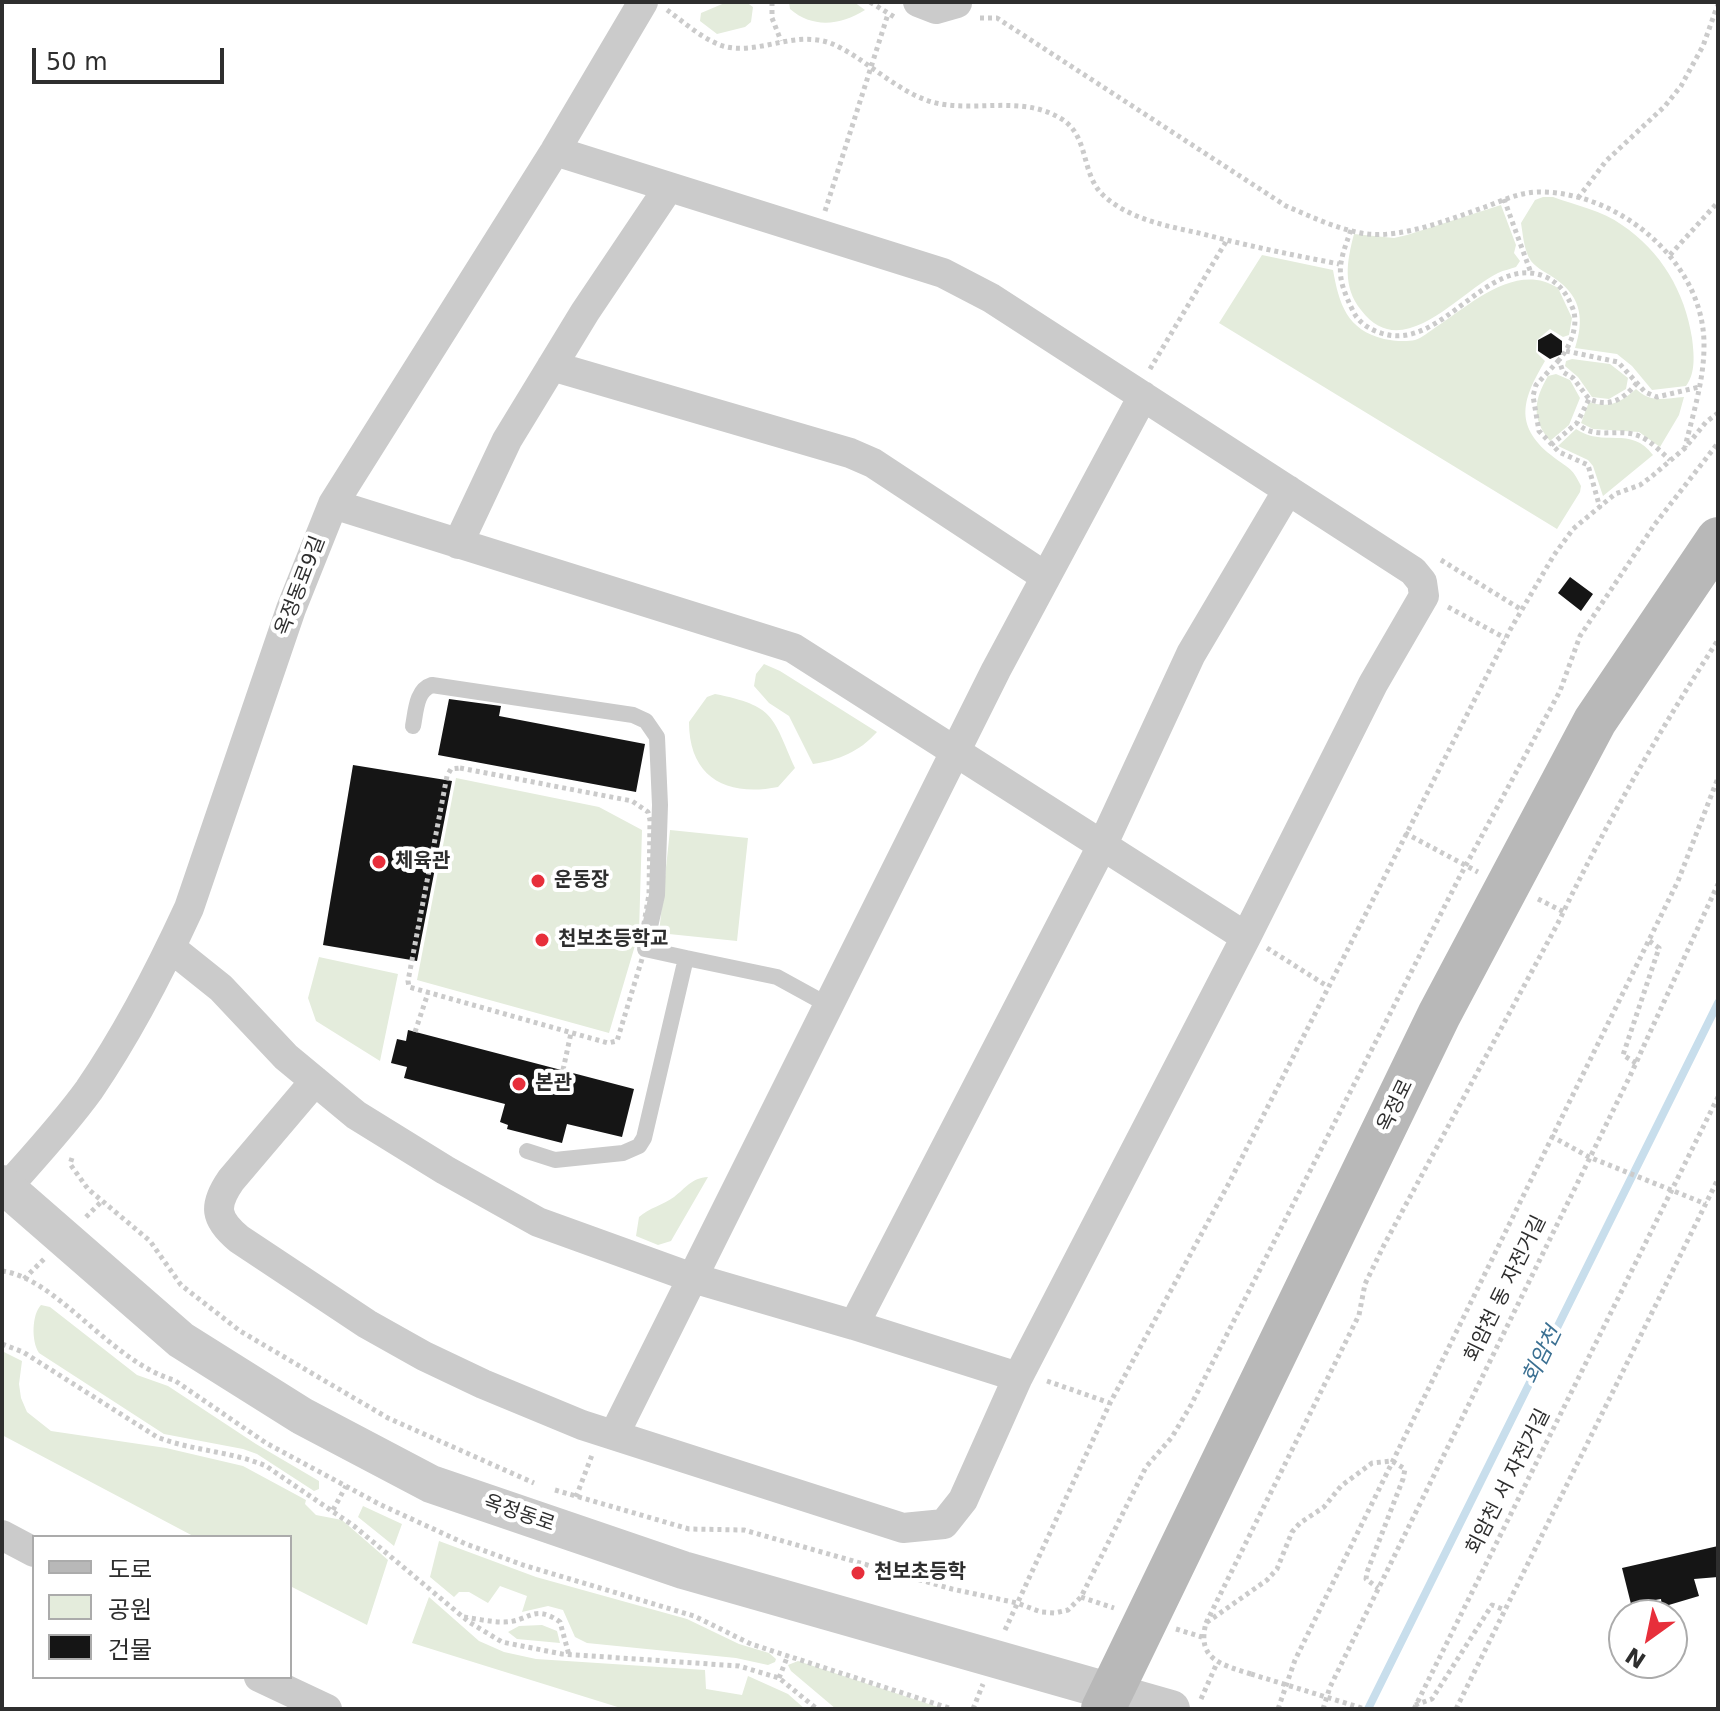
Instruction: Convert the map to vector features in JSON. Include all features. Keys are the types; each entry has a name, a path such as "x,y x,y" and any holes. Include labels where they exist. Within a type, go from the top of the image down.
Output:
{"main road":[{"name":"옥정로","path":"1107,1701 1439,1015 1595,721 1718,539"}],"street":[{"name":"옥정동로9길","path":"3,1189 87,1092 124,1036 171,948 189,908 291,609 333,504 555,151 643,2"},
{"path":"910,12 936,9 964,11"},
{"path":"315,1081 225,1189 217,1205 222,1223 239,1239 367,1324 424,1356 582,1425 605,1441 903,1528 944,1524 963,1500 1373,684 1424,596 1422,582 1413,571 1288,490 1144,386 943,273 555,151"},
{"path":"458,544 507,440 585,312 669,187"},
{"path":"552,366 850,453 873,463 1046,577"},
{"path":"605,1441 693,1278 954,753 1144,386"},
{"path":"854,1325 1102,846 1191,654 1288,490"},
{"path":"333,504 783,644 1246,937"},
{"path":"171,948 221,988 277,1049 368,1123 538,1222 693,1278 1026,1377"},
{"name":"옥정동로","path":"3,1189 181,1340 302,1416 431,1484 683,1570 993,1657 1107,1701"},
{"path":"2,1535 32,1551"},
{"path":"267,1690 327,1709"},
{"path":"1107,1701 1171,1709"}],"lane":[{"path":"413,726 420,695 427,686 432,685 633,715 646,721 657,737 660,805 657,895 645,949 777,977 828,1005"},
{"path":"527,1151 555,1160 623,1153 639,1146 644,1138 686,958"}],"path":[{"path":"663,2 661,6 710,40 724,46 738,48 814,39 833,44 919,97 938,104 1034,107 1061,119 1080,138 1095,184 1109,199 1145,219 1339,264"},
{"path":"772,2 772,18 781,41"},
{"path":"870,2 888,14 910,12"},
{"path":"1578,198 1606,161 1665,106 1681,86 1703,46 1718,4"},
{"path":"964,11 997,18 1286,206 1351,230 1368,234 1398,234 1504,199 1543,192 1578,198 1611,210 1651,237 1670,255 1693,291 1705,343 1700,387 1685,448"},
{"path":"824,215 888,14"},
{"path":"1504,199 1531,273"},
{"path":"1670,255 1718,202"},
{"path":"1351,230 1339,264 1340,277 1354,314 1376,332 1412,335 1502,279 1520,272 1556,282 1571,303 1575,316 1566,351 1541,378 1533,396 1539,431 1566,456 1588,465 1600,508"},
{"path":"1144,386 1227,240"},
{"path":"1566,351 1618,362 1645,392 1657,397 1700,387"},
{"path":"1561,358 1563,372 1573,378 1589,399 1603,403 1617,401 1637,383"},
{"path":"1551,445 1577,423 1589,399"},
{"path":"1718,413 1706,422 1685,448 1640,485 1615,494 1573,529 1510,630 1229,1183 1110,1403 1017,1603 1041,1612 1055,1613 1068,1610 1081,1597 1146,1467 1172,1437 1191,1405 1466,866 1560,691 1580,636 1655,524 1718,443"},
{"path":"1577,423 1585,431 1636,434 1670,460"},
{"path":"1365,1709 1217,1663 1202,1637 1206,1623 1359,1315 1365,1284 1384,1245 1558,923 1582,870 1718,640"},
{"path":"456,768 632,801 642,806 650,820 649,894 641,941 645,949 619,1039 614,1043 411,989 408,981 447,776 456,768"},
{"path":"1278,1709 1295,1660 1678,881 1718,778"},
{"path":"1405,833 1466,866"},
{"name":"회암천 동 자전거길","path":"1323,1709 1330,1687 1636,1063 1718,884"},
{"path":"1636,1063 1623,1055 1659,948 1648,940"},
{"path":"415,1032 428,993"},
{"path":"563,1070 571,1033"},
{"name":"회암천 서 자전거길","path":"1414,1707 1718,1097"},
{"path":"1551,1136 1589,1157 1706,1204"},
{"path":"1456,1709 1718,1179"},
{"path":"2,1344 23,1352 157,1437 266,1466 333,1510 463,1617 502,1642 569,1655 739,1666 779,1678 817,1709"},
{"path":"1026,1377 1110,1403"},
{"path":"576,1497 605,1441"},
{"path":"1206,1623 1267,1580 1277,1569 1292,1532 1324,1507 1341,1486 1372,1463 1392,1461 1405,1469 1367,1572 1366,1579 1378,1588"},
{"path":"333,1510 346,1486"},
{"path":"1414,1707 1432,1699 1492,1605 1505,1610"},
{"path":"463,1617 507,1622 543,1612 560,1622 569,1655"},
{"path":"779,1678 788,1655"},
{"path":"1196,1709 1217,1663"}],"green space":[{"path":"727,2 746,2 753,7 751,22 745,27 717,34 700,21 701,13"},
{"path":"789,2 854,2 865,10 827,23 808,20 790,9"},
{"path":"1553,197 1614,220 1636,235 1659,260 1677,289 1689,321 1694,363 1686,386 1652,390 1617,354 1575,348 1580,329 1576,302 1565,287 1531,261 1524,243 1521,223 1535,200"},
{"path":"1501,205 1516,245 1514,253 1520,261 1516,267 1498,273 1448,308 1412,327 1394,330 1377,325 1361,310 1351,292 1348,273 1354,234 1394,238"},
{"path":"1262,255 1333,270 1338,294 1353,322 1371,335 1391,340 1418,339 1478,298 1510,283 1542,281 1558,288 1572,318 1569,335 1563,337 1550,329 1537,340 1536,352 1545,361 1531,387 1526,411 1531,433 1539,444 1572,471 1581,486 1557,529 1219,323"},
{"path":"1572,359 1610,364 1628,378 1626,389 1609,399 1592,397 1578,377 1565,366 1566,361"},
{"path":"1556,374 1570,380 1580,398 1569,425 1550,441 1537,417 1537,401 1548,376"},
{"path":"1636,389 1653,398 1684,397 1679,415 1660,447 1639,432 1593,429 1581,423 1589,402 1603,405 1614,403"},
{"path":"1576,429 1596,437 1635,441 1653,455 1603,496 1588,460 1558,446"},
{"path":"764,664 877,732 848,754 813,764 789,716 769,703 754,686 756,674"},
{"path":"715,694 750,703 769,716 795,768 778,787 743,789 727,786 704,770 691,741 689,722 707,697"},
{"name":"운동장","path":"456,778 599,807 642,830 639,932 609,1033 417,980"},
{"path":"670,830 748,838 737,941 659,933"},
{"path":"319,957 398,974 380,1061 316,1021 308,998"},
{"path":"708,1177 671,1241 658,1245 636,1236 639,1217 674,1197 693,1181"},
{"path":"41,1305 50,1307 137,1375 168,1386 319,1481 319,1489 314,1491 257,1454 243,1449 164,1434 39,1353 34,1328"},
{"path":"2,1351 22,1361 21,1398 27,1412 51,1431 166,1448 243,1466 306,1500 305,1504 316,1515 342,1520 388,1560 367,1625 292,1587 292,1535 191,1535 2,1435"},
{"path":"363,1506 402,1524 394,1546 358,1517"},
{"path":"439,1541 536,1577 687,1619 739,1644 769,1653 776,1659 775,1662 768,1665 736,1658 587,1643 575,1637 563,1610 548,1606 522,1612 527,1596 500,1586 488,1603 469,1592 459,1592 454,1597 430,1577"},
{"path":"429,1597 479,1641 504,1652 536,1659 705,1670 706,1689 742,1695 748,1676 788,1694 805,1709 624,1709 412,1643"},
{"path":"542,1625 557,1631 560,1643 517,1639 508,1632 519,1626"},
{"path":"798,1661 944,1709 836,1709 791,1671 788,1665"}],"building":[{"path":"1551,333 1562,341 1562,354 1550,359 1538,351 1538,340"},
{"path":"1570,577 1593,594 1581,611 1558,593"},
{"path":"449,699 501,706 499,716 645,744 636,792 438,755"},
{"name":"체육관","path":"353,765 452,781 417,961 323,945"},
{"name":"본관","path":"408,1030 634,1089 622,1137 567,1124 562,1143 507,1129 508,1125 500,1122 505,1104 404,1078 407,1067 391,1063 397,1039 406,1041"},
{"path":"1718,1546 1718,1577 1694,1579 1699,1596 1688,1599 1630,1599 1622,1568"}],"waterway":[{"name":"회암천","path":"1368,1709 1718,1003"}],"place":[{"name":"체육관","path":"379,862"},
{"name":"운동장","path":"538,881"},
{"name":"천보초등학교","path":"542,940"},
{"name":"본관","path":"519,1084"},
{"name":"천보초등학","path":"858,1573"}]}
